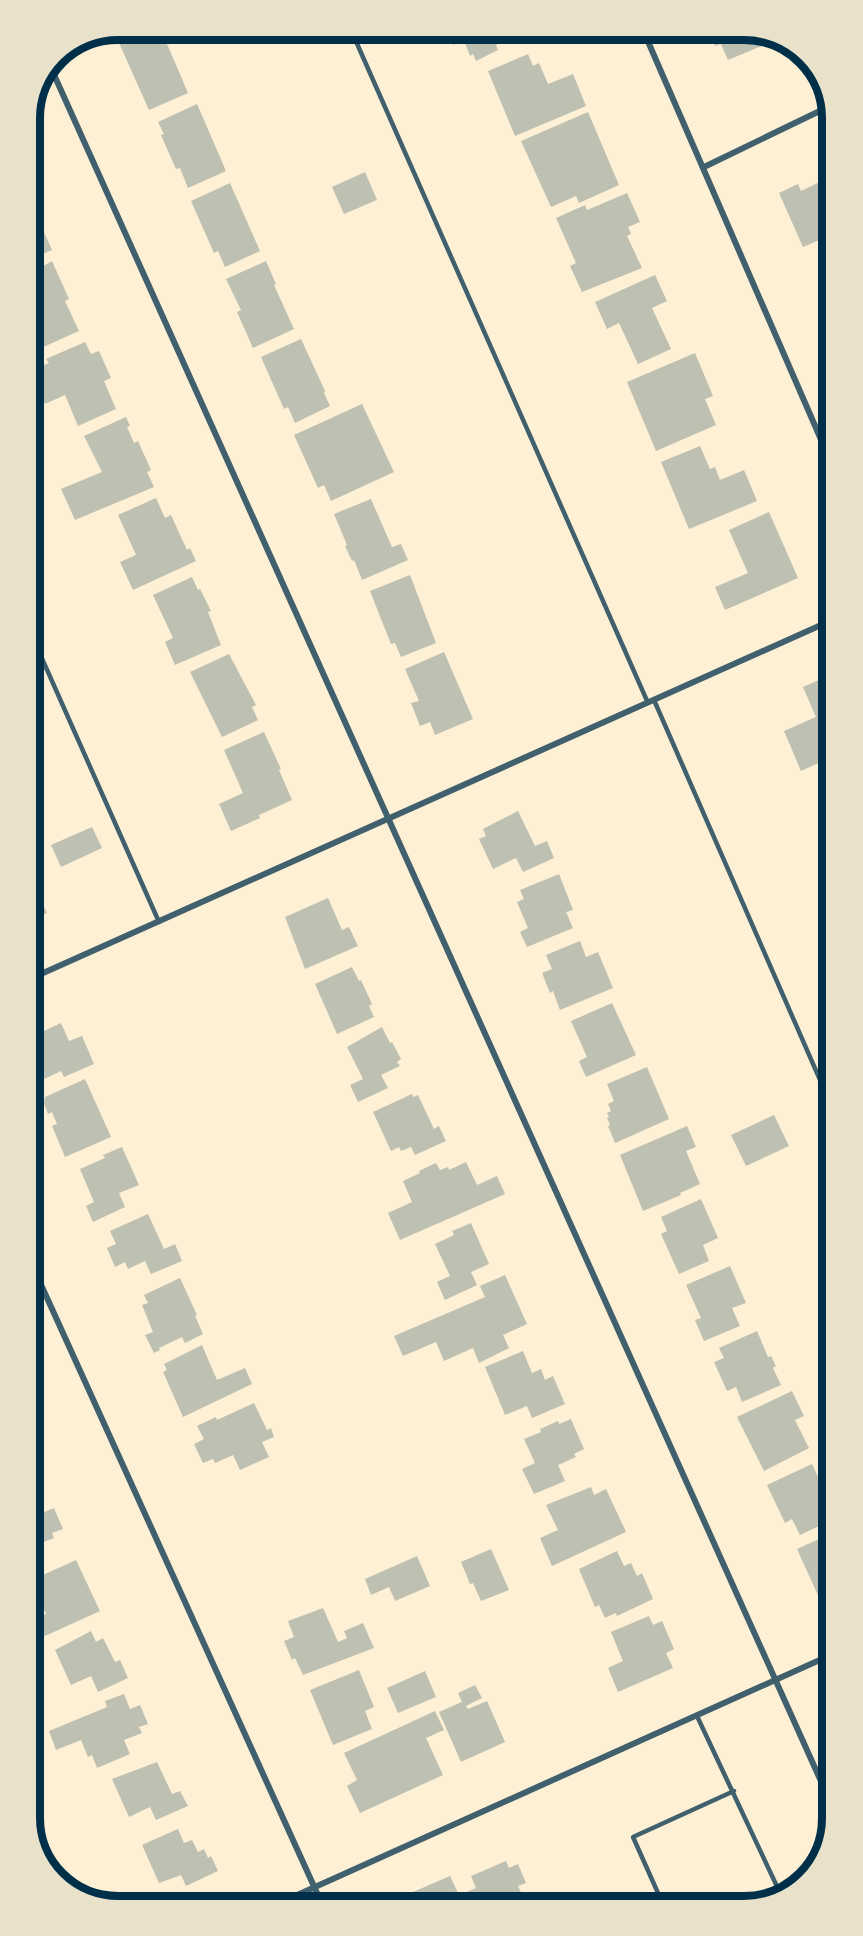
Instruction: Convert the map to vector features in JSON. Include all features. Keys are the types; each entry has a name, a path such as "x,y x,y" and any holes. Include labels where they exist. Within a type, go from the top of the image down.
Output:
{"street":[{"path":"648,41 822,442"},
{"path":"54,75 822,1784"},
{"path":"704,167 821,109"},
{"path":"40,975 822,625"},
{"path":"40,1283 318,1895"},
{"path":"298,1895 822,1658"}],"lane":[{"path":"356,40 822,1085"},
{"path":"41,656 159,922"},
{"path":"698,1716 778,1888"},
{"path":"659,1896 633,1837 734,1791"}],"building":[{"path":"126,40 165,40 188,93 149,110 119,43"},
{"path":"451,41 463,41 453,45"},
{"path":"464,41 502,41 496,45 498,50 476,61 473,54 470,56"},
{"path":"713,41 749,41 767,44 728,60 721,44 715,46"},
{"path":"528,54 533,66 539,63 548,84 573,74 586,106 515,136 488,71"},
{"path":"197,104 226,171 188,188 180,168 176,169 161,135 164,134 158,122"},
{"path":"588,112 619,185 579,203 576,196 551,207 521,141"},
{"path":"365,172 377,200 344,214 332,187"},
{"path":"822,181 822,239 803,247 779,193 798,184 801,191"},
{"path":"230,183 260,251 225,267 218,251 214,253 191,201"},
{"path":"627,193 640,222 628,227 631,234 627,236 642,268 582,292 570,266 576,263 556,218 585,205 587,210"},
{"path":"41,225 52,250 41,255"},
{"path":"52,261 69,299 65,301 79,331 41,348 41,348 41,267"},
{"path":"266,261 294,329 253,348 237,312 241,310 226,279"},
{"path":"655,275 667,301 652,308 671,349 638,364 619,323 607,329 595,302"},
{"path":"301,339 330,406 295,423 288,407 284,409 261,357"},
{"path":"85,342 91,354 99,351 111,378 104,381 116,409 78,426 65,395 45,404 41,394 41,367 49,363 46,359"},
{"path":"695,353 713,396 705,399 716,425 656,451 627,382"},
{"path":"362,404 394,472 331,501 324,485 318,488 294,435"},
{"path":"126,417 130,426 127,427 134,443 138,441 151,470 147,472 154,487 75,520 61,489 102,472 84,436"},
{"path":"700,446 710,469 715,467 720,480 744,470 757,501 689,529 661,462"},
{"path":"156,498 165,518 171,515 187,550 190,548 196,561 133,590 120,562 136,555 118,515"},
{"path":"371,499 392,547 401,544 408,560 362,580 345,546 347,545 334,514"},
{"path":"769,512 798,578 725,610 715,587 748,573 729,530"},
{"path":"410,575 436,643 401,657 395,643 391,644 370,591"},
{"path":"192,577 211,611 208,612 221,645 175,665 165,642 173,638 153,595"},
{"path":"444,652 473,719 435,735 430,722 420,726 411,703 419,701 405,669"},
{"path":"229,654 256,705 252,707 258,720 222,737 190,672"},
{"path":"822,679 822,762 801,771 784,731 816,717 803,687"},
{"path":"264,732 292,800 231,831 219,804 243,793 224,750"},
{"path":"518,811 535,846 547,841 554,858 523,872 516,858 493,869 479,839 486,836 483,829"},
{"path":"92,827 102,848 61,867 51,845"},
{"path":"559,874 573,910 566,912 573,928 527,947 520,932 528,928 517,902 524,899 520,890"},
{"path":"328,898 342,930 349,927 358,946 305,969 285,917"},
{"path":"41,899 47,913 41,916"},
{"path":"580,941 586,957 598,952 613,988 560,1010 553,991 550,993 542,973 552,969 546,955"},
{"path":"352,967 372,1004 369,1006 374,1017 337,1034 315,984"},
{"path":"612,1003 636,1055 586,1077 579,1061 587,1057 571,1021"},
{"path":"61,1023 69,1041 82,1036 94,1064 64,1077 61,1071 42,1080 40,1033"},
{"path":"382,1027 401,1059 397,1062 400,1066 381,1075 388,1088 358,1102 350,1085 363,1079 347,1047"},
{"path":"647,1067 669,1119 615,1143 607,1118 609,1117 607,1113 611,1111 608,1104 614,1101 607,1084"},
{"path":"85,1079 111,1137 65,1157 52,1126 57,1124 52,1112 48,1114 44,1103 45,1097"},
{"path":"412,1094 413,1097 418,1095 434,1129 439,1126 446,1141 415,1155 411,1147 401,1151 399,1147 391,1151 373,1112"},
{"path":"774,1115 789,1146 746,1166 731,1135"},
{"path":"687,1126 696,1147 686,1151 700,1184 680,1193 681,1195 643,1211 620,1155"},
{"path":"122,1147 139,1185 119,1193 125,1207 93,1222 86,1206 94,1202 80,1169 105,1158 103,1155"},
{"path":"466,1162 477,1185 497,1176 505,1194 400,1240 388,1213 412,1202 403,1181 436,1163 440,1170 448,1167 449,1170"},
{"path":"701,1199 718,1238 703,1245 709,1261 679,1274 661,1234 667,1231 661,1217"},
{"path":"148,1214 164,1249 175,1244 182,1261 151,1274 145,1261 128,1269 125,1262 115,1267 107,1248 116,1244 110,1231"},
{"path":"471,1223 489,1264 471,1272 477,1285 445,1300 437,1282 450,1276 435,1244 454,1235 452,1231"},
{"path":"730,1266 746,1303 732,1308 740,1326 704,1341 695,1320 701,1318 686,1285"},
{"path":"505,1275 527,1324 503,1335 509,1348 479,1363 473,1348 444,1361 436,1342 403,1356 394,1336 485,1297 480,1286"},
{"path":"180,1278 203,1334 185,1343 182,1337 159,1348 160,1350 154,1353 145,1335 153,1332 142,1305 148,1303 144,1295"},
{"path":"757,1331 768,1357 771,1356 776,1366 773,1368 781,1385 742,1402 736,1387 727,1391 714,1362 724,1358 719,1348"},
{"path":"202,1345 217,1380 245,1368 252,1384 183,1417 163,1372 167,1370 164,1364"},
{"path":"523,1351 532,1373 541,1369 545,1380 553,1376 565,1404 532,1418 527,1406 505,1415 485,1367"},
{"path":"792,1391 804,1416 795,1420 809,1448 764,1471 737,1417"},
{"path":"254,1403 267,1430 271,1428 274,1437 262,1442 269,1457 240,1470 233,1455 215,1463 213,1459 203,1463 194,1444 204,1439 197,1426 216,1417 217,1420"},
{"path":"571,1419 584,1449 574,1454 576,1457 558,1465 565,1481 534,1494 522,1469 535,1463 524,1439 558,1421 559,1424"},
{"path":"812,1464 822,1486 822,1525 800,1535 792,1519 785,1523 767,1485"},
{"path":"591,1487 594,1495 606,1489 626,1532 552,1566 540,1538 558,1530 546,1505"},
{"path":"40,1508 42,1513 54,1508 63,1529 52,1533 54,1538 40,1543"},
{"path":"822,1538 822,1602 821,1602 797,1549"},
{"path":"491,1549 509,1590 481,1601 473,1583 470,1584 461,1562"},
{"path":"617,1551 624,1566 631,1563 637,1576 642,1573 653,1599 617,1616 616,1613 605,1618 599,1605 595,1607 579,1569"},
{"path":"417,1556 430,1586 395,1601 389,1587 371,1595 365,1579"},
{"path":"76,1560 100,1611 40,1638 40,1617 46,1614 40,1601 40,1576"},
{"path":"323,1608 338,1642 347,1638 344,1631 363,1623 374,1648 303,1675 295,1658 292,1660 284,1641 294,1637 288,1621"},
{"path":"649,1616 653,1625 662,1621 674,1649 666,1653 673,1668 618,1692 608,1668 623,1661 611,1632"},
{"path":"91,1631 96,1642 103,1638 115,1662 120,1660 128,1678 98,1692 91,1676 71,1685 55,1650"},
{"path":"359,1670 374,1707 365,1711 372,1729 333,1745 310,1690"},
{"path":"425,1671 436,1697 398,1713 387,1688"},
{"path":"475,1685 482,1698 466,1706 468,1709 487,1701 505,1742 461,1762 439,1712 462,1702 458,1693"},
{"path":"124,1694 130,1709 140,1705 148,1724 139,1727 142,1733 124,1740 130,1754 97,1768 92,1755 88,1757 81,1740 56,1750 49,1731 107,1707 105,1701"},
{"path":"435,1711 444,1730 426,1738 443,1775 360,1813 347,1786 357,1780 344,1753"},
{"path":"157,1762 172,1794 180,1791 188,1806 156,1820 150,1807 129,1817 112,1779"},
{"path":"178,1829 184,1843 192,1840 198,1852 204,1849 208,1858 211,1856 218,1871 186,1886 181,1875 159,1883 142,1845"},
{"path":"506,1861 509,1868 518,1864 526,1883 518,1886 523,1896 414,1895 413,1892 450,1876 459,1895 476,1888 471,1876"}]}
